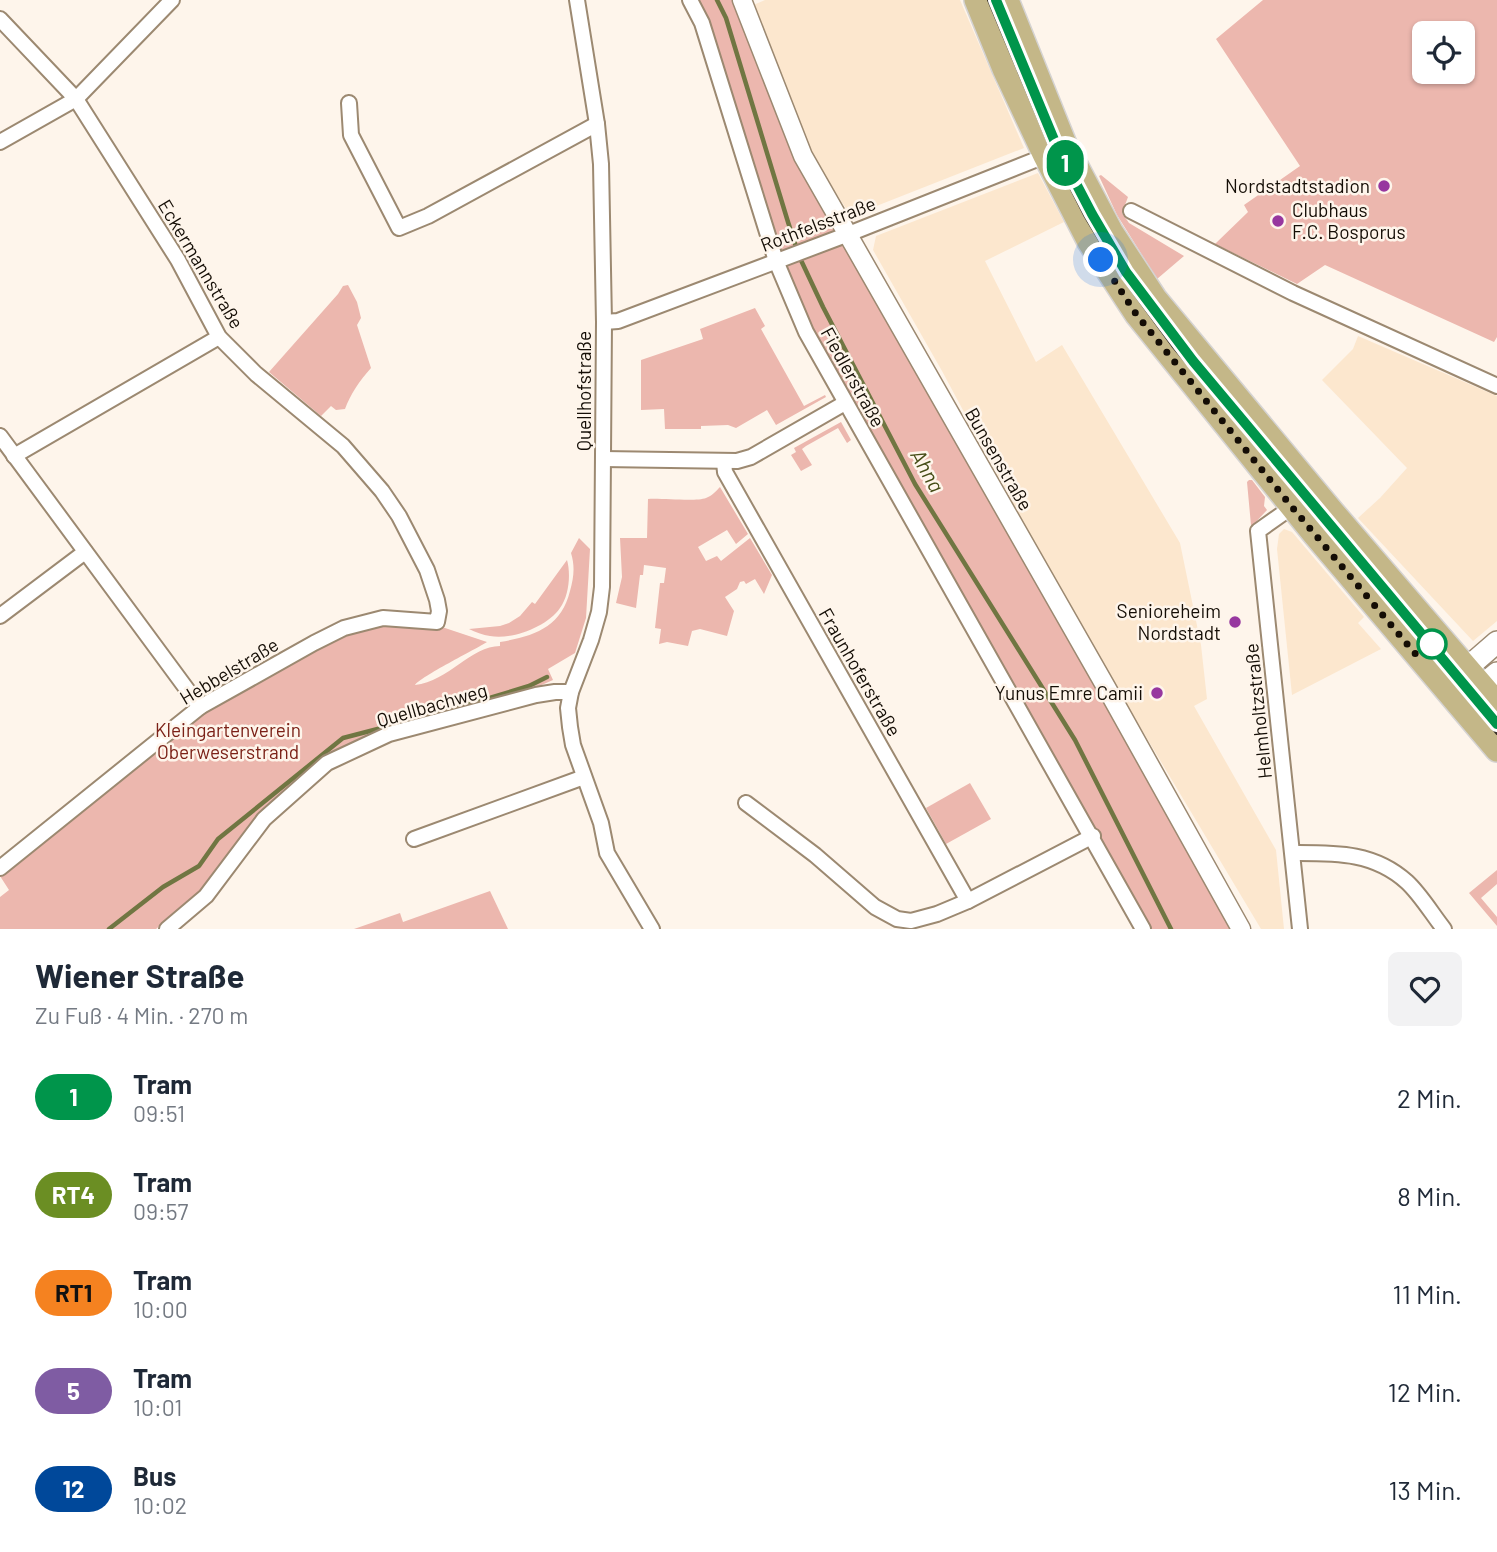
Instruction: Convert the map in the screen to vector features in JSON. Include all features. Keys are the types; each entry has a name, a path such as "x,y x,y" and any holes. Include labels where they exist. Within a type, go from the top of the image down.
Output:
{"main road":[{"path":"976,0 1004,69 1045,156 1089,242 1136,314 1292,507 1497,750"},
{"path":"1007,0 1065,144 1111,231 1155,298 1333,512 1468,667 1492,687"},
{"path":"1451,697 1468,667 1497,642"},
{"path":"1451,697 1492,687"}],"street":[{"path":"0,142 76,99 172,0"},
{"name":"Quellhofstraße","path":"577,0 601,164 604,322 602,587 599,612 568,708 570,727 601,823 607,853 652,929"},
{"name":"Fiedlerstraße","path":"690,0 702,23 806,332 1093,836 1143,929"},
{"name":"Bunsenstraße","path":"742,0 803,156 1241,929"},
{"name":"Eckermannstraße","path":"0,19 76,99 178,260 219,337 256,374 343,446 382,491 399,516 427,569 437,600 437,622"},
{"path":"349,103 351,135 400,228 428,216 597,124"},
{"name":"Rothfelsstraße","path":"604,322 618,321 1045,156"},
{"path":"1131,211 1293,293 1497,386"},
{"path":"14,456 219,337"},
{"path":"603,459 737,461 751,457 845,403"},
{"path":"0,436 200,707"},
{"name":"Fraunhoferstraße","path":"724,462 730,482 968,901"},
{"name":"Helmholtzstraße","path":"1292,507 1258,531 1300,929"},
{"path":"0,616 85,552"},
{"name":"Hebbelstraße","path":"0,868 200,707 345,628 383,618 437,622"},
{"name":"Quellbachweg","path":"167,929 206,896 264,819 327,764 389,734 537,695 571,692"},
{"path":"414,839 584,777"},
{"path":"746,803 815,855 875,907 897,919 920,920 968,901 1093,836"},
{"path":"1294,853 1341,853 1374,861 1407,882 1444,929"}],"shaded area":[{"path":"765,0 960,0 1024,148 851,216 808,151 751,6"},
{"path":"1038,173 1064,222 985,261 1036,362 1062,345 1180,543 1201,645 1207,699 1194,706 1276,850 1284,929 1261,929 1069,608 942,371 873,250 876,236"},
{"path":"1358,336 1497,396 1497,621 1473,641 1358,518 1407,468 1322,380 1353,349"},
{"path":"1284,529 1292,532 1364,617 1358,623 1381,649 1292,695 1277,549 1279,534"}],"green space":[{"path":"695,0 738,0 795,154 1236,929 1151,929 813,328 778,247"},
{"name":"Nordstadtstadion","path":"1263,0 1497,0 1497,337 1494,342 1325,265 1297,284 1215,244 1248,212 1244,205 1300,166 1216,39"},
{"path":"1099,176 1128,197 1122,213 1129,223 1184,256 1157,279 1117,215"},
{"path":"348,285 357,302 361,318 357,325 371,368 345,409 336,410 331,406 321,416 269,372 343,286"},
{"path":"755,308 765,326 761,329 804,406 825,395 826,397 776,425 767,410 736,428 728,425 701,426 701,429 665,429 664,409 641,410 641,360 703,339 700,329"},
{"path":"841,422 851,440 847,443 838,428 806,446 802,449 812,465 801,471 791,455 796,452 794,448"},
{"path":"1252,480 1265,497 1264,506 1267,510 1253,525 1247,482"},
{"path":"720,487 748,534 736,544 727,530 698,547 706,561 717,556 721,561 750,538 772,575 764,594 755,579 746,584 744,581 740,582 737,589 725,597 734,611 727,636 700,629 692,631 688,646 667,642 659,644 661,629 655,628 660,583 664,583 666,568 644,565 643,575 640,575 636,608 616,603 622,577 620,538 647,538 648,499 701,499 710,496"},
{"name":"Kleingartenverein Oberweserstrand","path":"579,538 590,549 586,618 575,653 548,669 553,680 322,761 204,888 156,929 0,929 0,897 9,890 0,876 204,712 348,633 380,625 445,628 487,642 415,685 439,677 479,652 500,646 500,642 535,633 553,621 566,603 573,576 571,553"},
{"path":"567,560 567,591 560,608 547,621 528,631 499,637 487,636 469,629 500,626 520,616 532,602 535,604"},
{"path":"970,783 991,819 946,844 926,808"},
{"path":"1497,870 1497,884 1481,898 1497,917 1497,926 1469,893"},
{"path":"490,891 508,929 354,929 400,913 403,922"}],"waterway":[{"name":"Ahna","path":"717,0 726,18 799,256 823,307 915,484 1075,740 1171,929"},
{"path":"109,929 163,887 199,866 218,839 343,738 443,712 529,686 547,677"}],"tram line":[{"path":"988,0 1051,150 1085,217 1120,275 1172,346 1497,734"},
{"name":"1","path":"996,0 1057,147 1126,272 1193,361 1497,724"}],"place":[{"name":"Nordstadtstadion","path":"1384,186"},
{"name":"Clubhaus F.C. Bosporus","path":"1278,221"},
{"name":"Senioreheim Nordstadt","path":"1235,622"},
{"name":"Yunus Emre Camii","path":"1157,693"}],"route":[{"path":"1101,260 1136,314 1418,657 1432,644"}]}
